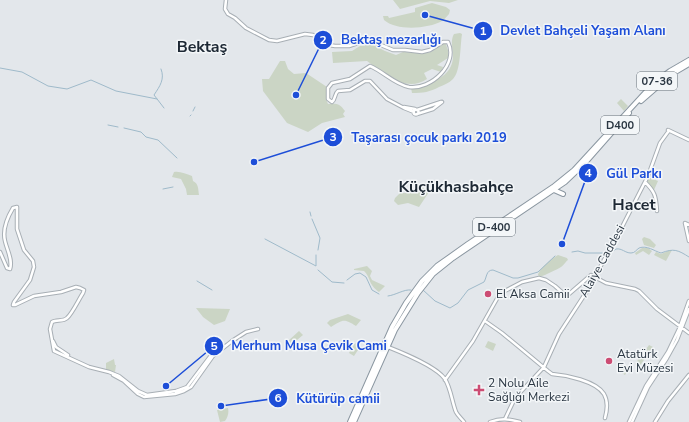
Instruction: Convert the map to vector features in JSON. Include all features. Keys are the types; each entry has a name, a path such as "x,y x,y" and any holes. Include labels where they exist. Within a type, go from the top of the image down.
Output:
{"highway":[{"name":"07-36","path":"641,100 664,78 688,61"},
{"name":"D400","path":"633,105 641,94 661,76 688,61"},
{"name":"D400","path":"552,190 586,163 641,100"},
{"name":"D-400","path":"353,421 400,320 414,298 433,274 453,258 552,190 583,161 633,105"},
{"name":"D-400","path":"353,421 383,347 413,291 438,266 468,244 552,190"},
{"path":"552,190 563,194"}],"street":[{"path":"226,0 225,9 228,14 250,30 269,40 277,40 305,34 313,36 329,45 335,46 353,46 364,41 371,41 393,50 422,52 430,50 444,41 449,43 450,57 446,67 440,75 423,84 413,86 402,84 390,79 370,66 354,78 332,83 328,88 328,100 332,102 338,91 350,90 365,81 370,81 387,99 402,107 416,110 442,102 433,109 417,114 418,112 416,110"},
{"name":"Alaiye Caddesi","path":"505,419 515,398 544,367 559,334 621,229 645,182 660,143 668,131 689,140"},
{"path":"645,182 653,190 656,196 657,211"},
{"path":"0,252 6,267 9,269 11,266 9,252 4,241 4,232 7,218 13,208 17,207 17,229 24,250 33,261 34,266 30,280 13,305 15,306 34,296 76,288 84,290 68,318 54,320 51,325 54,352 89,366 112,373 123,379 143,394 176,391 187,387 212,354 246,332 258,329"},
{"path":"685,223 688,226 689,241"},
{"path":"445,380 473,341 498,296 510,287 522,282 539,278 546,280 565,295 570,294 591,275 606,283 639,291 657,309 689,333"},
{"path":"629,422 646,386 668,352 681,327 689,302"},
{"path":"632,422 648,387 667,358 689,309"},
{"path":"485,321 552,374 587,381 604,394 607,409 605,418"},
{"path":"51,325 53,342 58,348 75,360"},
{"path":"53,349 55,347 58,348"},
{"path":"387,347 417,360 435,370 445,380 457,413 464,422"},
{"path":"57,352 59,351 58,348"},
{"path":"655,422 668,401 689,375"},
{"path":"490,422 499,419 520,422"}],"green space":[{"path":"393,0 458,0 449,3 430,1 400,9"},
{"path":"432,3 446,7 450,10 449,14 442,21 436,24 412,28 389,24 384,20 383,16 388,16 389,18 415,12 415,8"},
{"path":"454,34 462,34 459,64 456,75 453,79 433,90 412,93 411,88 439,79 449,70 452,64 453,56 453,37"},
{"path":"445,42 448,50 448,58 437,65 443,67 441,72 432,69 424,73 427,79 419,83 403,83 388,76 367,61 333,63 332,52 352,51 360,46 371,44 396,55 403,52 431,52"},
{"path":"280,61 285,61 288,69 294,74 306,73 327,87 326,99 328,104 340,105 345,111 343,114 345,117 322,123 308,132 287,123 263,91 262,79 269,79"},
{"path":"621,99 628,106 624,111 617,103"},
{"path":"174,172 181,172 192,176 193,181 197,185 199,195 187,195 181,179 172,177"},
{"path":"648,177 658,181 654,190 646,182"},
{"path":"417,184 429,192 419,207 408,203 398,205 394,201 400,193 413,191"},
{"path":"644,237 650,239 656,245 654,248 644,245 642,239"},
{"path":"642,248 648,248 652,251 649,255 643,251 636,255 635,253"},
{"path":"672,250 666,261 654,255 656,252 661,254"},
{"path":"558,255 567,258 568,260 561,267 540,277 538,275 541,270 549,261"},
{"path":"367,266 372,271 370,276 372,280 385,286 379,292 371,284 364,271 354,270"},
{"path":"196,308 230,309 225,321 214,325 203,317"},
{"path":"348,314 361,320 356,326 346,321 341,321 331,327 327,323 330,320"},
{"path":"299,331 303,335 291,345 288,341"},
{"path":"488,341 496,344 493,351 485,347"},
{"path":"355,343 360,347 354,356 349,353"},
{"path":"649,345 653,347 639,367 635,364"},
{"path":"114,359 116,365 115,372 106,370 106,363"},
{"path":"621,364 630,367 625,375 617,370"},
{"path":"228,408 228,416 225,421 220,422 217,410"}],"waterway":[{"path":"0,68 22,72 48,86 67,89 91,80 116,91 157,99"},
{"path":"161,69 162,79 154,95 164,108"},
{"path":"193,111 195,107"},
{"path":"108,125 118,127"},
{"path":"124,128 141,132 146,137 158,140 177,158"},
{"path":"163,189 173,187"},
{"path":"310,212 311,216"},
{"path":"312,219 320,238 318,250"},
{"path":"265,239 316,266 316,255"},
{"path":"609,254 616,249 631,253 639,248 645,247 661,253 676,250 689,257"},
{"path":"572,252 605,253"},
{"path":"423,290 435,301 450,308 458,303 468,290 484,282 488,272 491,270 513,278 518,278 538,272 555,256"},
{"path":"318,270 332,282 344,283"},
{"path":"347,280 355,274 360,273 366,277 372,290 379,294"},
{"path":"197,281 212,290"},
{"path":"388,296 406,290 411,290"}],"place":[{"name":"Devlet Bahçeli Yaşam Alanı","path":"425,15"},
{"name":"Bektaş mezarlığı","path":"296,95"},
{"name":"Taşarası çocuk parkı 2019","path":"254,162"},
{"name":"Gül Parkı","path":"562,244"},
{"name":"El Aksa Camii","path":"488,294"},
{"name":"Atatürk Evi Müzesi","path":"609,361"},
{"name":"Merhum Musa Çevik Cami","path":"166,386"},
{"name":"2 Nolu Aile Sağlığı Merkezi","path":"479,390"},
{"name":"Kütürüp camii","path":"221,406"}],"district":[{"name":"Bektaş","path":"202,46"},
{"name":"Küçükhasbahçe","path":"456,186"},
{"name":"Hacet","path":"634,204"}]}
